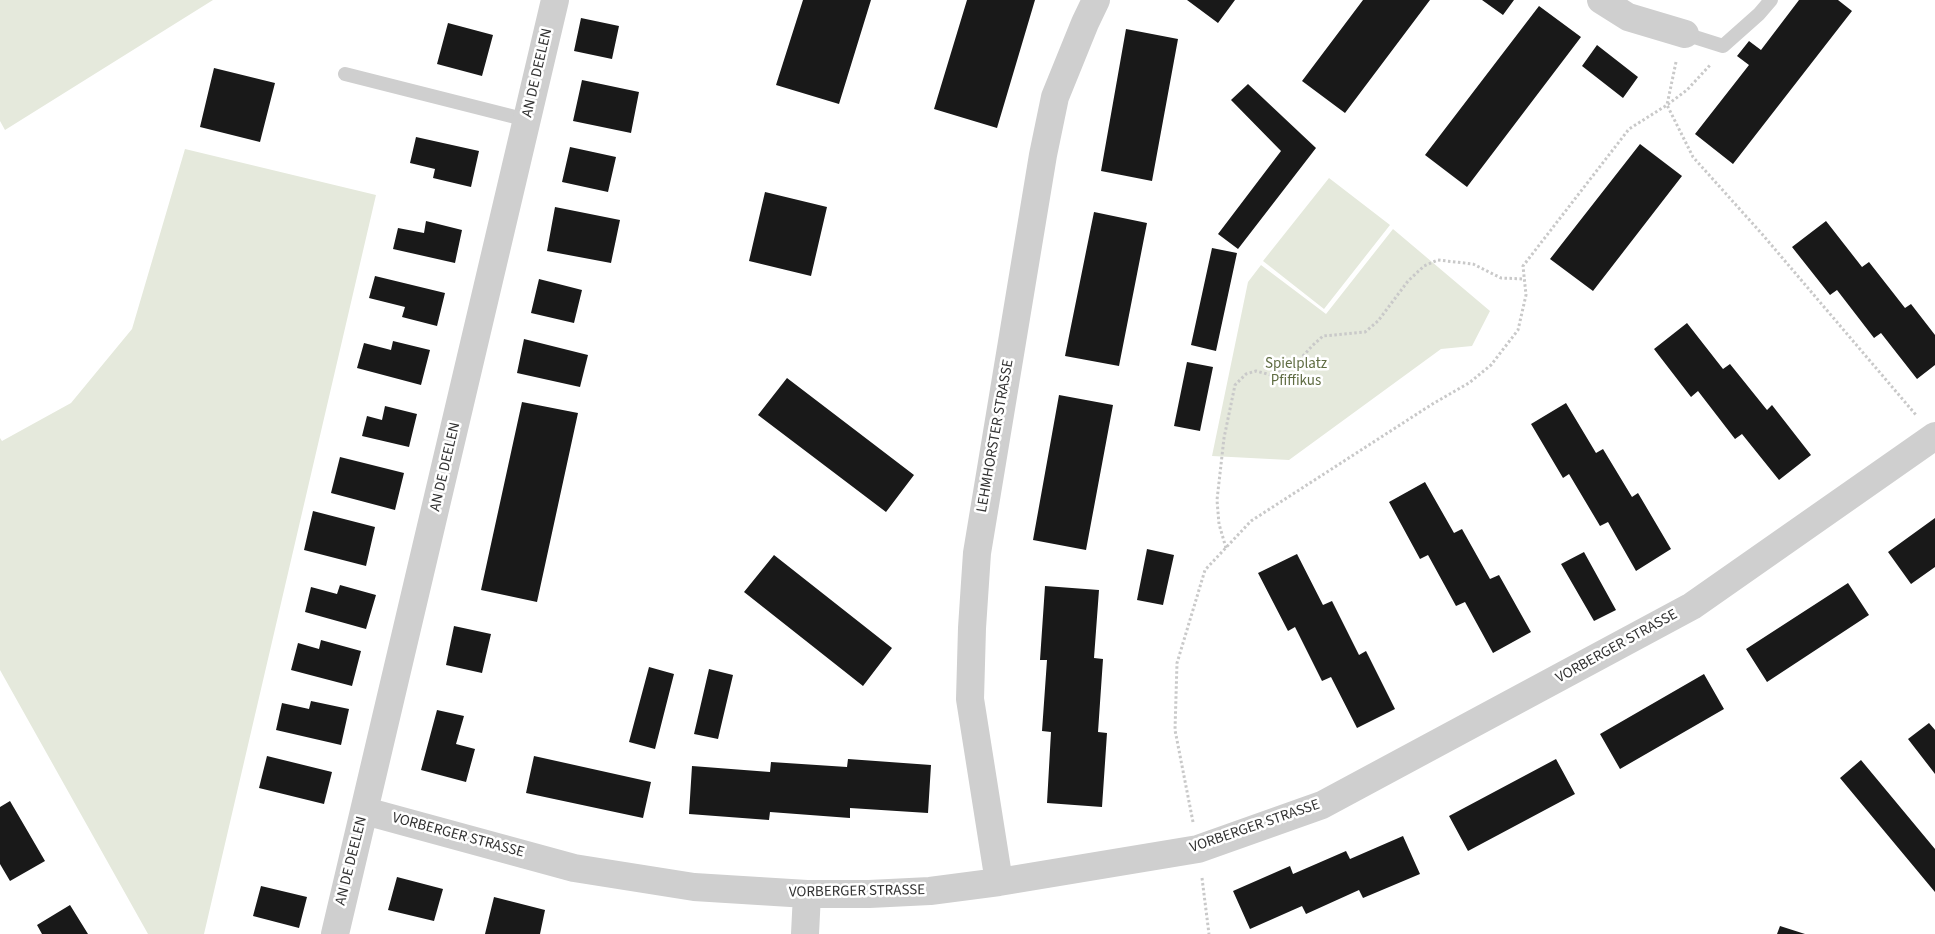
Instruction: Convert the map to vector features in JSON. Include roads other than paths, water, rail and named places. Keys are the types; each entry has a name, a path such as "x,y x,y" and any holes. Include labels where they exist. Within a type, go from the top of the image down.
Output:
{"street":[{"name":"AN DE DEELEN","path":"335,934 555,0"},
{"name":"LEHMHORSTER STRASSE","path":"999,882 970,700 977,553 1043,155 1055,97 1096,0"},
{"path":"1601,0 1628,17 1685,34"},
{"name":"VORBERGER STRASSE","path":"365,811 574,868 694,887 807,894 869,894 930,891 999,882 1198,849 1322,805 1692,606 1935,437"},
{"path":"806,934 807,894"}],"lane":[{"path":"1685,34 1723,46 1760,14 1772,0"},
{"path":"345,74 527,120"}],"park label":[{"name":"Spielplatz Pfiffikus","path":"1296,374"}]}
